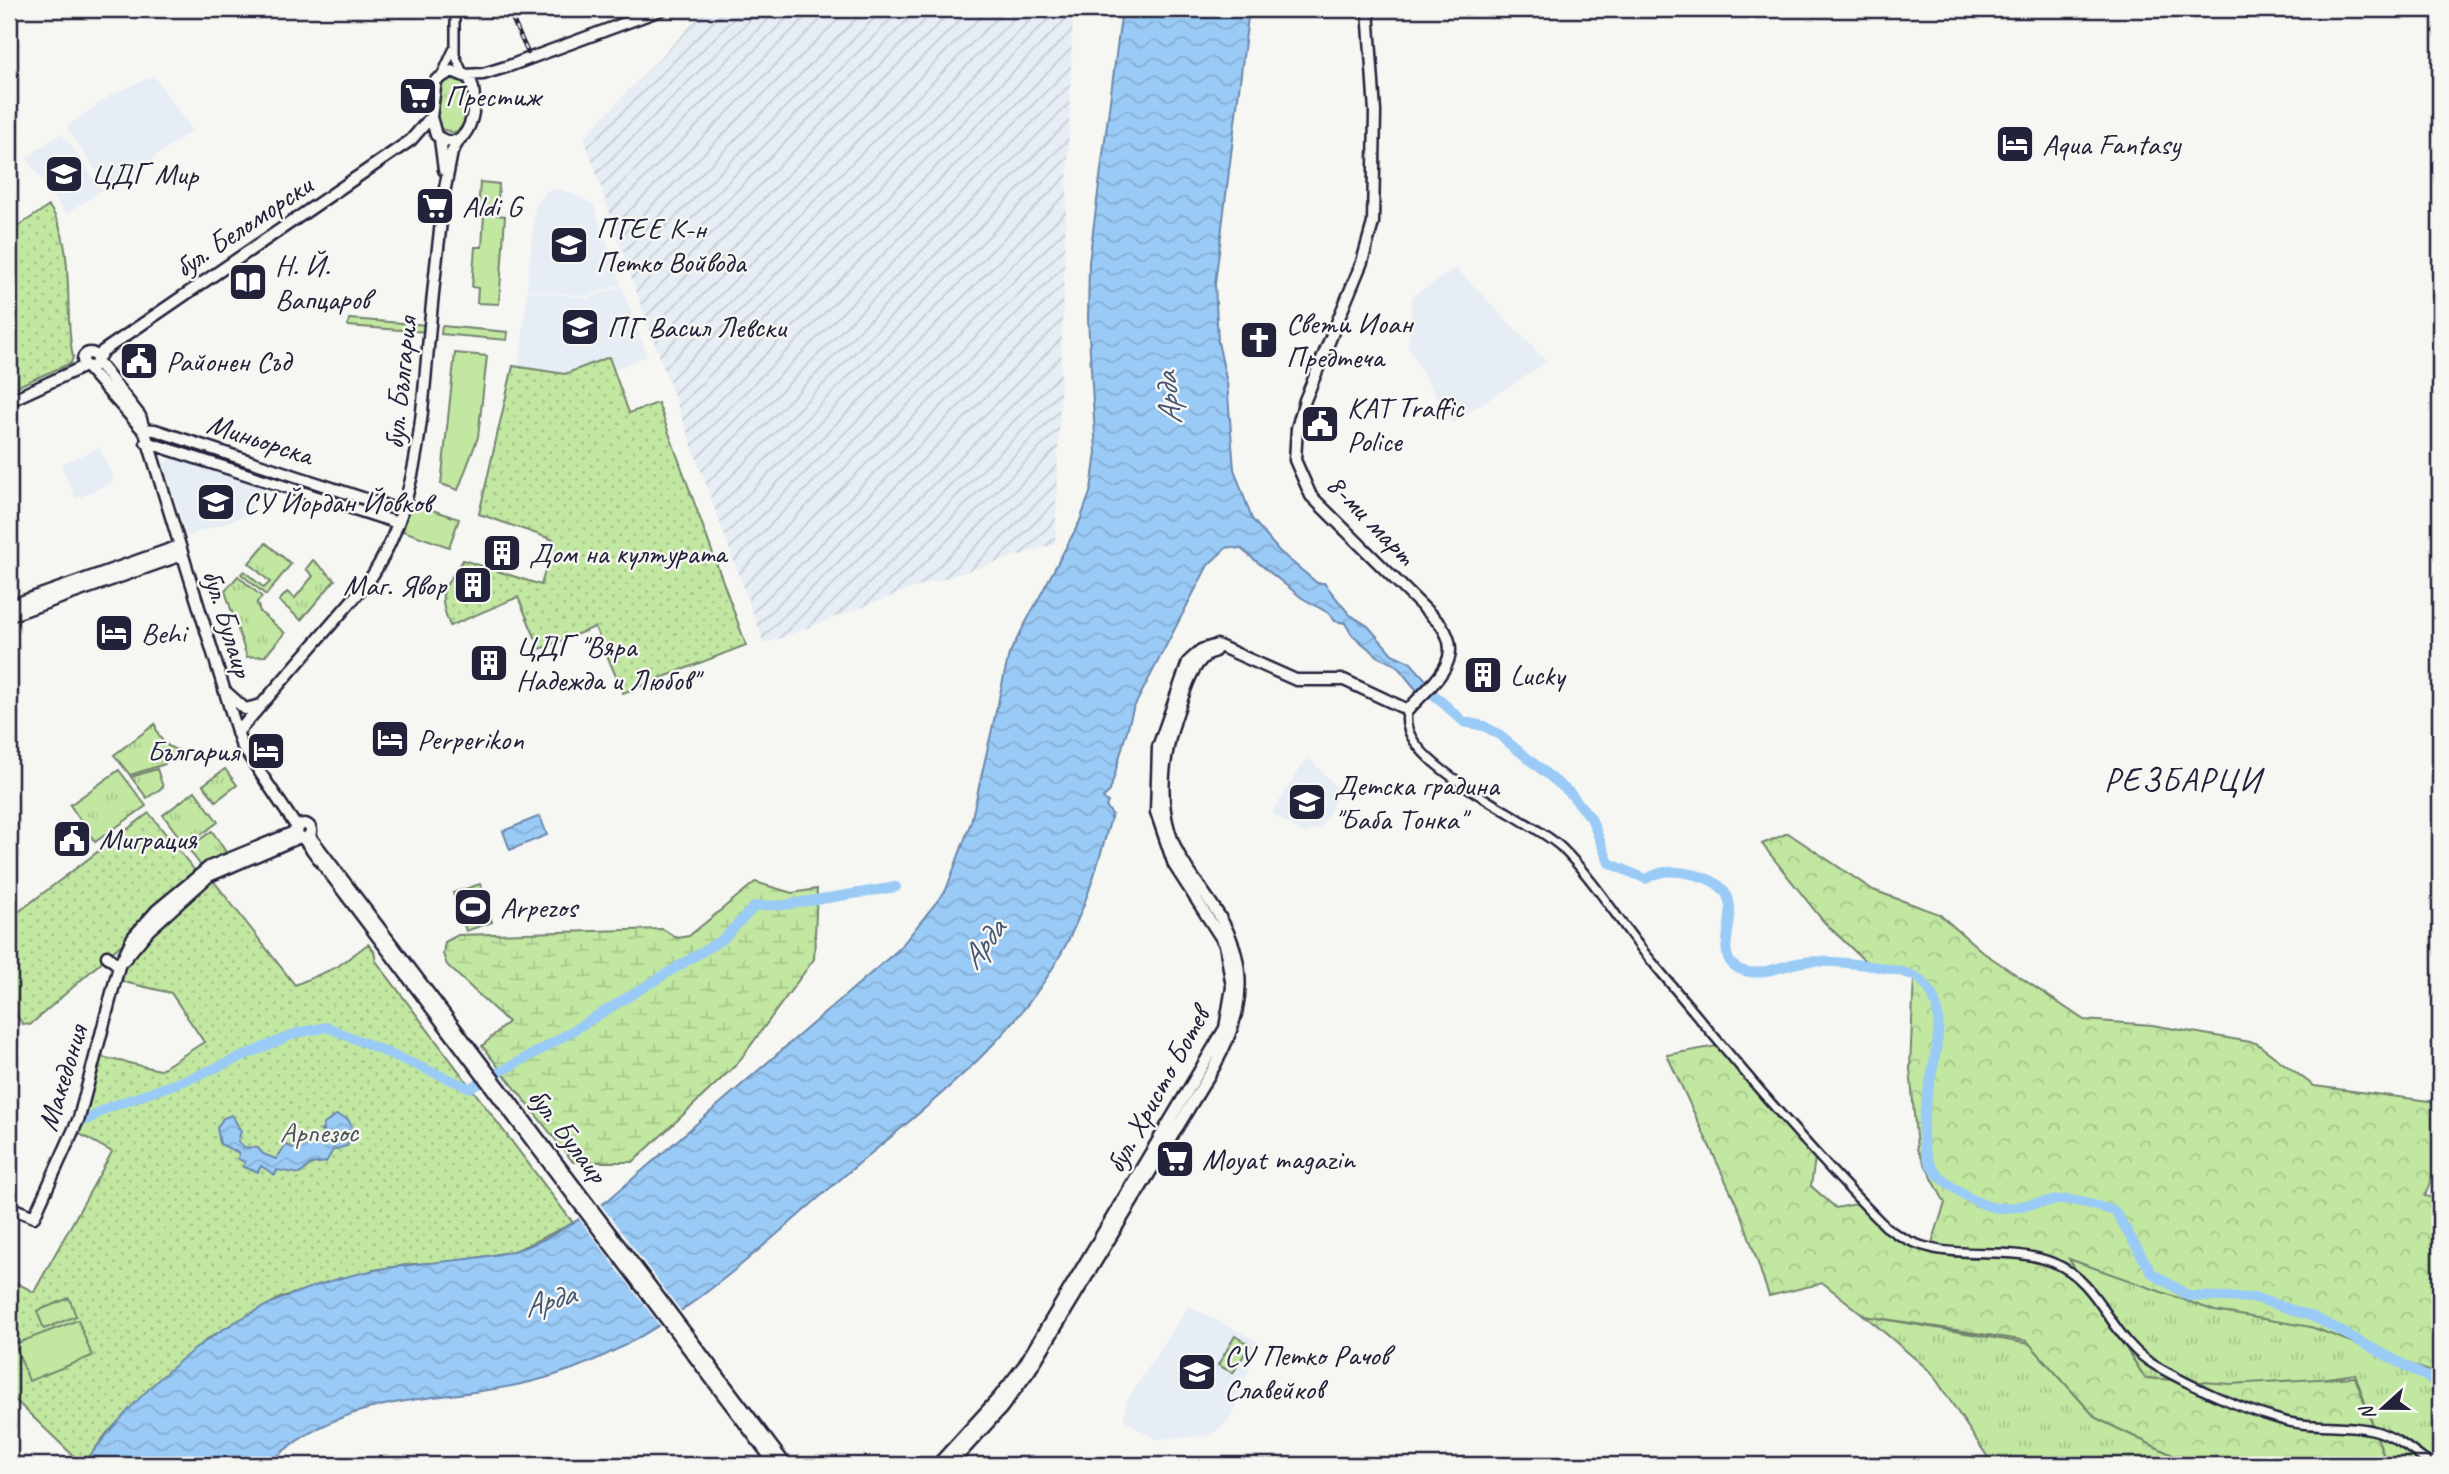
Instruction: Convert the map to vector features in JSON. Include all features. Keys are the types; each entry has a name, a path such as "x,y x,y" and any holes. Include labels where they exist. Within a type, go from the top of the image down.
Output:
{"main road":[{"path":"464,74 472,83 474,93 469,129 458,140 438,137 431,117 433,87 442,74 452,71 483,74 663,9"},
{"name":"8-ми март","path":"1368,9 1375,112 1374,223 1362,262 1305,400 1297,428 1295,460 1311,496 1446,632 1452,645 1451,655 1436,679 1411,707"},
{"path":"474,93 484,81 509,66"},
{"name":"бул. Беломорски","path":"85,366 93,367 97,357 411,140 431,117"},
{"name":"бул. Беломорски","path":"411,140 438,137"},
{"name":"бул. България","path":"438,137 445,188"},
{"name":"бул. България","path":"237,733 368,582 382,561 398,523 419,451 445,188 452,152 458,140"},
{"name":"бул. Булаир","path":"97,357 138,412 223,690 249,759 725,1391 786,1465"},
{"path":"9,401 85,366"},
{"name":"бул. Булаир","path":"85,366 142,429"},
{"name":"Миньорска","path":"142,429 155,430 402,511"},
{"name":"Миньорска","path":"146,442 398,523"},
{"path":"9,606 180,551"},
{"path":"9,616 180,551"},
{"name":"бул. Христо Ботев","path":"937,1465 999,1397 1024,1365 1225,1028 1232,987 1225,944 1167,849 1156,812 1154,791 1161,735 1188,662 1208,647 1226,649"},
{"path":"1226,649 1296,680 1344,680 1411,707"},
{"name":"бул. Христо Ботев","path":"950,1465 1001,1409 1030,1370 1214,1067 1235,1023 1240,979 1236,955 1223,922 1174,846 1162,791 1163,769 1172,724 1196,665 1210,652 1226,649"},
{"path":"223,690 245,709 261,705"},
{"path":"107,956 119,966 149,930 211,871 300,830"},
{"name":"Македония","path":"9,1207 34,1217 72,1137 87,1093 119,966 128,944 141,926 211,871"},
{"name":"бул. Булаир","path":"725,1391 776,1465"}],"street":[{"path":"454,9 454,46 464,74"},
{"path":"442,74 454,46"},
{"path":"1411,707 1406,722 1410,737 1426,754 1487,802 1563,849 1727,1051 1886,1227 1916,1245 1935,1251 2036,1257 2059,1265 2085,1283 2122,1338 2134,1352 2156,1366 2278,1420 2374,1431 2410,1449 2431,1465"}],"shaded area":[{"path":"707,9 1073,9 1055,544 913,588 764,644 640,303 584,137"},
{"path":"154,76 192,130 109,190 66,127 111,95"},
{"name":"ЦДГ Мир","path":"62,133 102,190 66,214 26,158"},
{"name":"ПГЕЕ К-н Петко Войвода","path":"559,188 593,204 621,284 589,296 527,290 535,206 547,191"},
{"path":"1456,268 1547,362 1452,423 1408,347 1412,297"},
{"name":"ПГ Васил Левски","path":"622,286 647,356 586,381 519,370 527,291 589,298"},
{"path":"100,448 114,482 76,499 61,464"},
{"name":"СУ Йордан Йовков","path":"174,458 267,487 243,517 187,536 163,463"},
{"name":"Детска градина \"Баба Тонка\"","path":"1307,757 1340,790 1321,828 1303,833 1272,813"},
{"name":"СУ Петко Рачов Славейков","path":"1189,1306 1259,1342 1232,1415 1221,1428 1206,1436 1155,1439 1124,1420 1126,1402"}],"green space":[{"path":"450,78 460,79 469,90 465,125 454,133 441,129 436,109 441,87"},
{"path":"480,182 499,184 497,215 505,216 499,304 477,303 478,288 472,287 475,247 482,247 484,215 478,214"},
{"path":"49,206 63,239 73,357 71,363 9,390 9,232"},
{"path":"349,319 428,325 427,332 348,326"},
{"path":"442,326 508,332 507,340 441,334"},
{"path":"455,353 487,356 478,437 458,490 441,484"},
{"path":"609,357 629,413 658,403 746,645 623,693 595,627 540,649 518,597 450,626 443,605 446,585 463,560 541,585 554,540 479,514 513,366 565,374"},
{"path":"412,503 459,519 449,547 403,531"},
{"path":"266,543 291,564 266,595 241,574 244,571 264,588 270,582 249,563"},
{"path":"313,560 335,580 301,620 279,601 287,592 295,598 313,576 306,569"},
{"path":"238,576 262,597 257,602 260,612 285,633 265,656 247,657 225,591"},
{"path":"155,724 159,736 166,744 187,753 164,760 165,764 130,775 114,755"},
{"path":"157,769 163,787 147,798 131,777"},
{"path":"225,769 237,785 216,801 203,785"},
{"path":"119,770 146,806 95,842 70,805"},
{"path":"195,791 218,822 186,846 163,815"},
{"path":"149,813 195,871 124,942 30,1025 23,1024 9,1006 9,919"},
{"path":"212,831 226,852 201,866 188,848"},
{"path":"1788,833 1873,890 1939,914 1984,953 2084,1020 2152,1025 2256,1043 2314,1086 2429,1101 2440,1107 2440,1156 2425,1196 2440,1199 2440,1368 2431,1372 2311,1327 2215,1311 2069,1259 2145,1378 2231,1384 2355,1377 2387,1465 2193,1465 2096,1418 2027,1341 1865,1316 1823,1283 1769,1296 1742,1216 1667,1055 1722,1045 1816,1151 1811,1186 1836,1208 1861,1203 1894,1239 1930,1249 1945,1203 1917,1149 1910,1068 1914,976 1866,962 1824,922 1762,844"},
{"name":"Арпезос","path":"212,879 295,985 337,967 368,944 374,951 376,961 573,1223 515,1251 448,1263 412,1264 374,1270 282,1297 207,1339 107,1433 83,1465 9,1394 9,1288 13,1281 34,1292 112,1152 78,1133 101,1057 160,1070 204,1042 171,993 124,982 120,977 140,942"},
{"path":"755,882 792,893 817,889 814,959 737,1064 633,1162 573,1162 482,1046 508,1022 447,965 443,954 445,942 458,935 663,929 677,938 689,936"},
{"name":"Arpezos","path":"480,884 492,922 466,931 453,893"},
{"path":"2068,1258 2211,1309 2309,1321 2430,1379 2440,1392 2440,1465 2387,1465 2355,1374 2262,1387 2145,1378"},
{"path":"69,1298 76,1316 44,1329 37,1311"},
{"path":"1865,1316 2030,1344 2096,1418 2193,1465 1993,1465 1931,1372"},
{"path":"78,1320 92,1356 29,1381 15,1344"},
{"path":"1235,1336 1250,1345 1233,1373 1218,1365"}],"water":[{"name":"Арда","path":"1122,9 1249,9 1215,284 1218,342 1227,383 1234,469 1252,519 1279,551 1317,583 1324,583 1349,614 1368,626 1392,654 1410,662 1427,681 1418,692 1396,665 1380,658 1352,635 1345,623 1335,621 1330,614 1302,598 1241,549 1227,547 1208,565 1133,709 1110,791 1103,798 1108,802 1106,807 1112,814 1089,889 1067,944 1036,993 1012,1023 959,1078 744,1263 674,1315 599,1358 558,1374 519,1384 371,1408 336,1420 301,1438 267,1465 83,1465 142,1395 208,1340 244,1317 283,1298 371,1271 478,1258 526,1247 562,1230 607,1201 899,949 946,890 971,822 1009,654 1079,523 1091,490 1096,452 1088,319 1089,262"},
{"name":"Arpezos","path":"540,816 547,835 510,850 503,831"},
{"path":"232,1115 241,1131 238,1141 244,1147 258,1148 263,1154 276,1159 286,1145 293,1148 314,1143 323,1133 320,1130 323,1131 323,1125 336,1115 348,1119 355,1133 347,1146 333,1150 326,1162 311,1164 300,1174 277,1170 275,1175 261,1166 258,1172 243,1167 245,1162 238,1159 239,1153 220,1144 217,1128 223,1118"}],"pier":[{"path":"599,1202 684,1315 663,1330 577,1216"}],"waterway":[{"path":"1414,677 1464,722 1484,726 1498,734 1569,792 1591,818 1609,863 1646,879 1667,872 1691,874 1713,882 1725,892 1730,905 1726,947 1729,959 1737,968 1762,972 1796,963 1829,962 1884,968 1914,976 1922,981 1935,1001 1938,1025 1923,1133 1927,1157 1940,1177 1952,1187 1993,1207 2009,1208 2064,1200 2115,1211 2152,1273 2189,1296 2256,1298 2314,1317 2440,1384"},
{"path":"87,1120 107,1108 194,1077 297,1033 327,1027 470,1088 546,1047 723,939 755,906 784,905 896,887"}],"railway":[{"path":"508,9 528,53"}],"place":[{"name":"Престиж","path":"418,96"},
{"name":"Aqua Fantasy","path":"2015,144"},
{"name":"ЦДГ Мир","path":"64,174"},
{"name":"Aldi G","path":"435,206"},
{"name":"ПГЕЕ К-н Петко Войвода","path":"569,245"},
{"name":"Н. Й. Вапцаров","path":"248,282"},
{"name":"ПГ Васил Левски","path":"580,327"},
{"name":"Свети Иоан Предтеча","path":"1259,340"},
{"name":"Районен Съд","path":"139,361"},
{"name":"KAT Traffic Police","path":"1320,424"},
{"name":"СУ Йордан Йовков","path":"216,502"},
{"name":"Дом на културата","path":"502,553"},
{"name":"Маг. Явор","path":"473,585"},
{"name":"Behi","path":"114,633"},
{"name":"ЦДГ \"Вяра Надежда и Любов\"","path":"489,663"},
{"name":"Lucky","path":"1483,675"},
{"name":"Perperikon","path":"390,739"},
{"name":"България","path":"266,751"},
{"name":"Детска градина \"Баба Тонка\"","path":"1307,802"},
{"name":"Миграция","path":"72,839"},
{"name":"Arpezos","path":"473,907"},
{"name":"Moyat magazin","path":"1175,1159"},
{"name":"СУ Петко Рачов Славейков","path":"1197,1372"}],"district":[{"name":"РЕЗБАРЦИ","path":"2183,780"}]}
